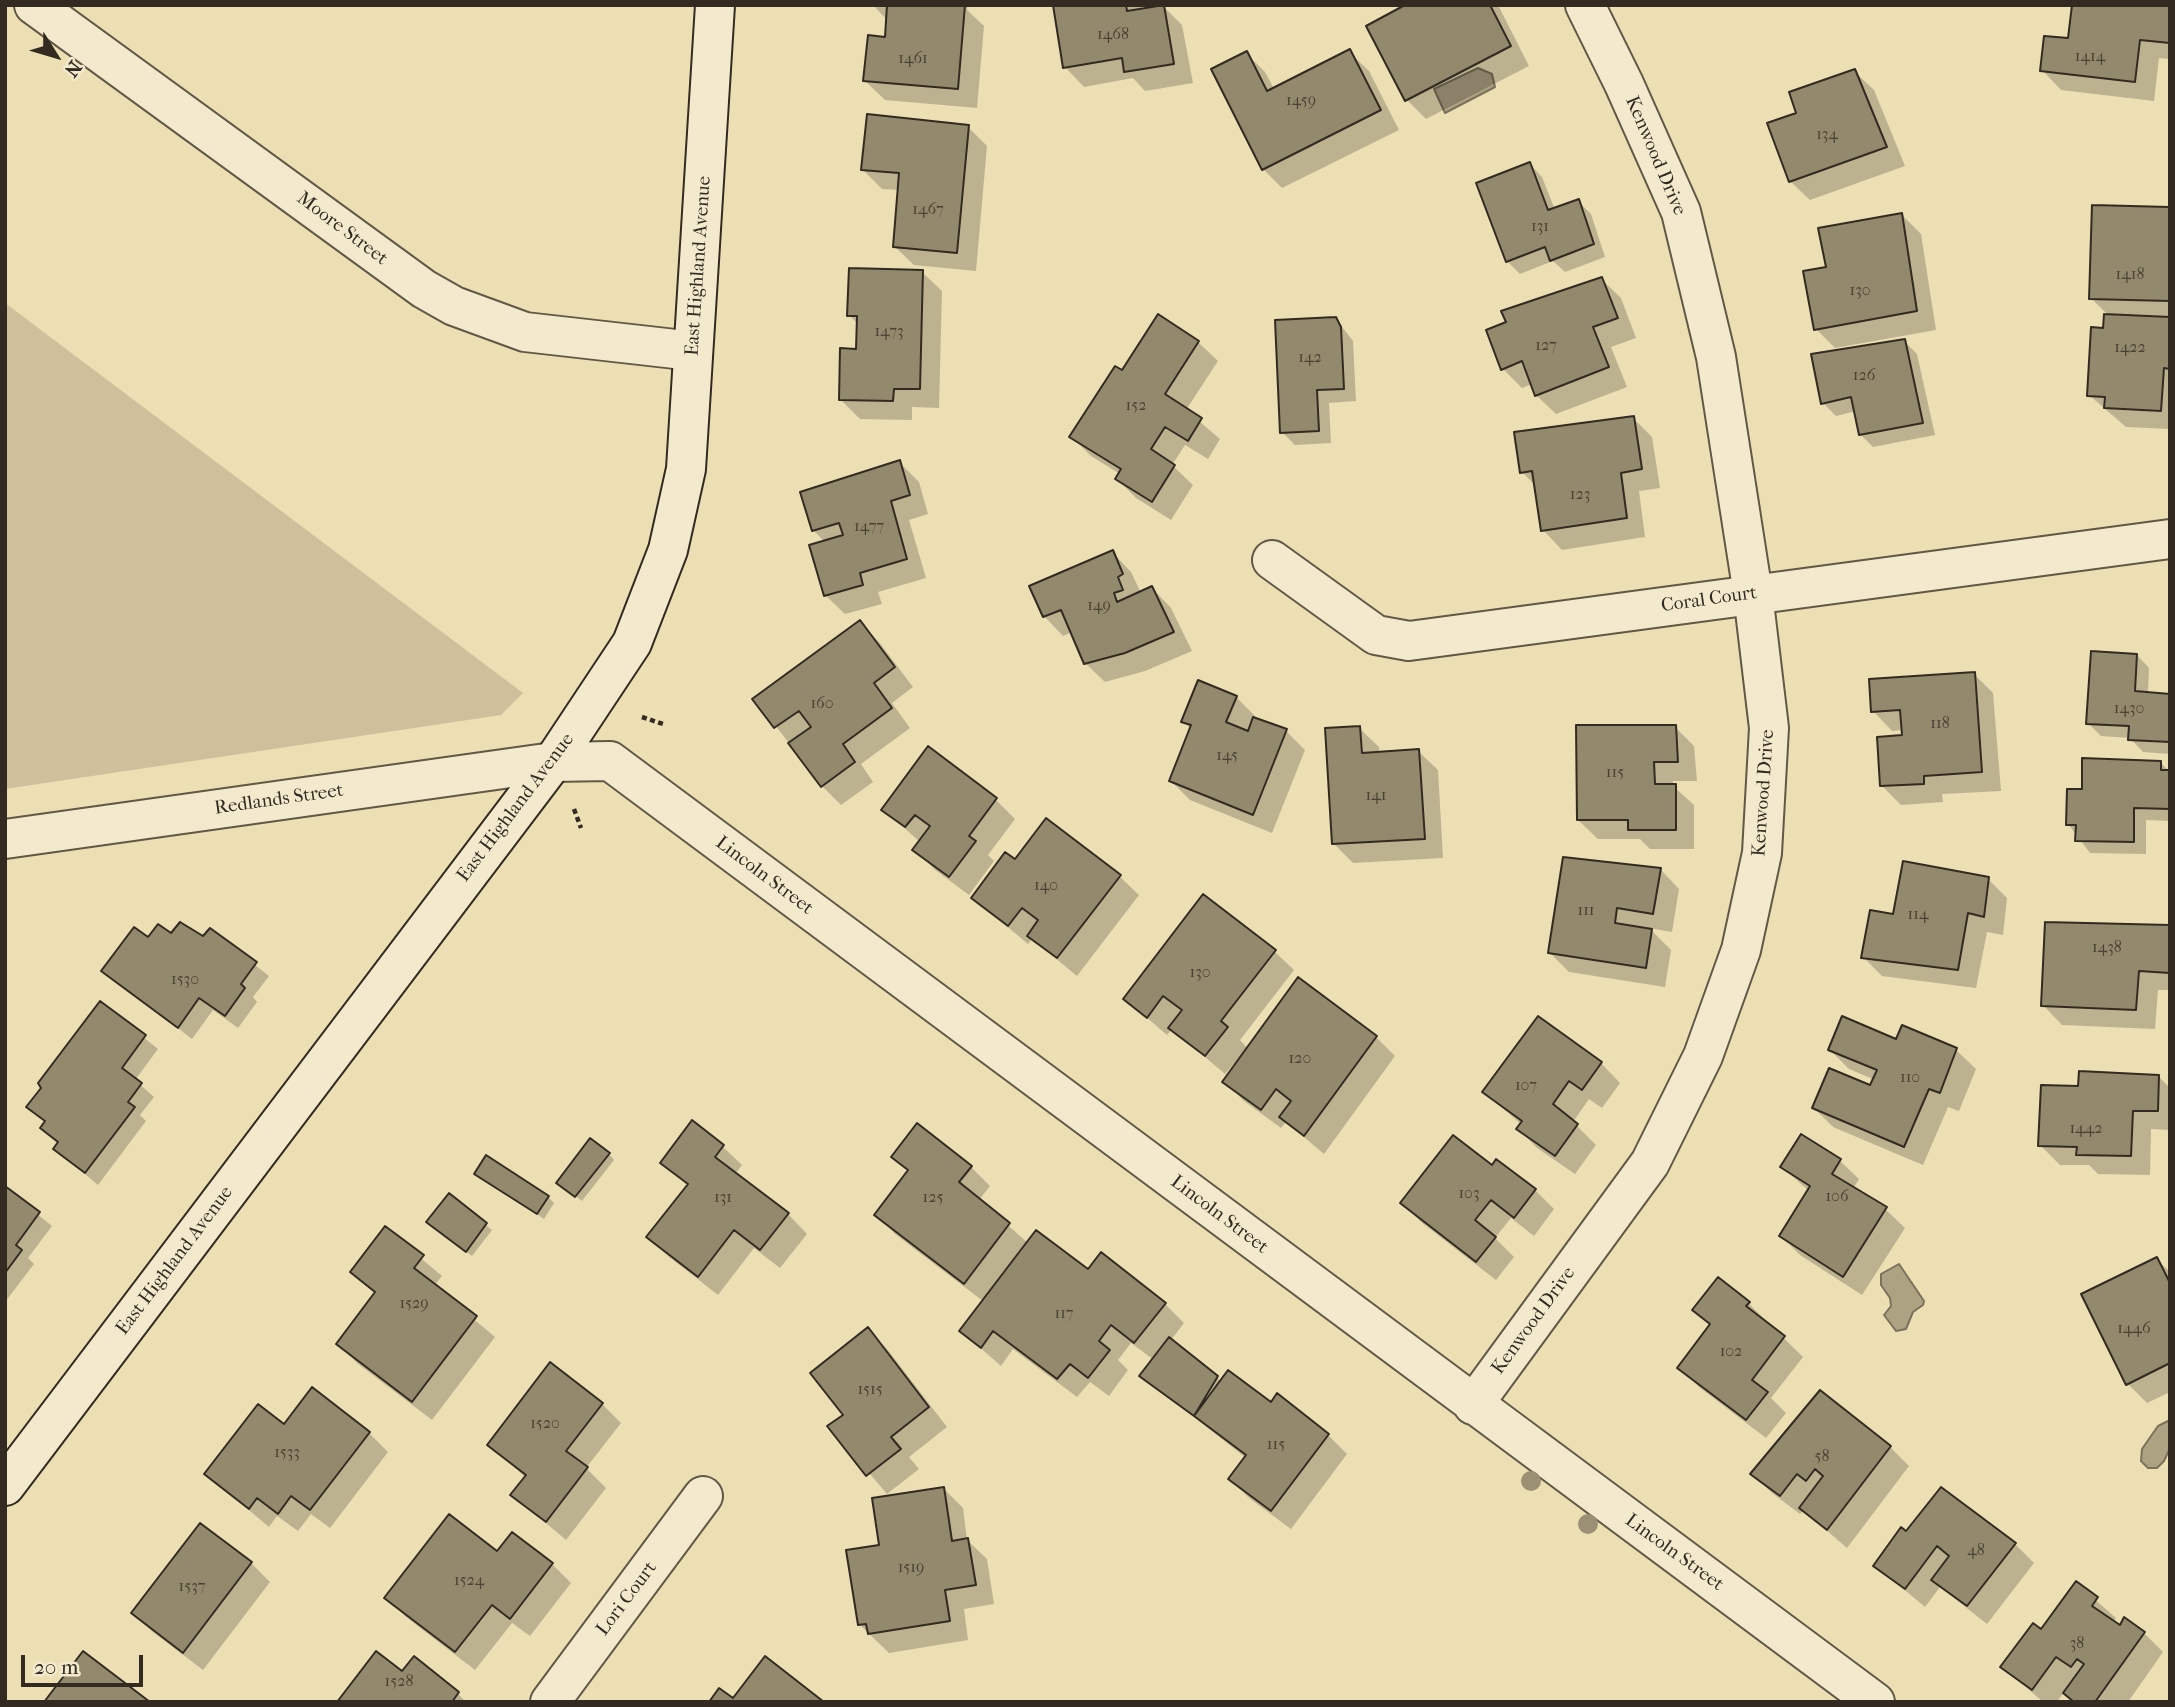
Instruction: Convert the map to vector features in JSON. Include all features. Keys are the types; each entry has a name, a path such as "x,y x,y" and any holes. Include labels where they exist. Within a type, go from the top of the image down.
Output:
{"street":[{"name":"Moore Street","path":"34,5 424,289 454,306 525,332 694,351"},
{"name":"East Highland Avenue","path":"5,1486 553,762 632,643 668,550 686,468 715,5"},
{"name":"Kenwood Drive","path":"1473,1405 1650,1163 1703,1056 1741,950 1762,853 1769,728 1753,594 1716,357 1681,212 1624,84 1585,5"},
{"name":"Coral Court","path":"1272,560 1376,635 1409,641 2170,539"},
{"name":"Lincoln Street","path":"553,762 610,761 1875,1702"},
{"name":"Redlands Street","path":"5,838 553,762"},
{"name":"Lori Court","path":"550,1702 703,1496"}],"path":[{"path":"642,717 663,724"},
{"path":"574,809 581,828"}],"shaded area":[{"path":"1478,68 1492,74 1495,87 1445,113 1434,89"},
{"path":"5,303 523,693 501,715 5,789"},
{"path":"1899,1264 1924,1301 1923,1305 1913,1312 1906,1329 1896,1331 1884,1315 1891,1306 1890,1298 1881,1285 1881,1274"},
{"path":"2170,1420 2170,1448 2157,1468 2148,1468 2141,1461 2142,1449 2158,1426"}],"building":[{"path":"887,5 965,5 958,89 863,81 868,35 885,37"},
{"path":"1053,5 1126,5 1127,11 1164,5 1174,64 1124,72 1122,58 1063,68"},
{"path":"1405,5 1490,5 1511,46 1405,101 1366,26"},
{"path":"2072,5 2170,5 2170,43 2140,40 2135,82 2040,71 2044,36 2068,38"},
{"path":"1350,49 1381,110 1262,170 1211,69 1247,51 1267,91"},
{"path":"1855,69 1887,147 1789,182 1767,123 1796,113 1789,92"},
{"path":"867,114 969,125 957,253 893,247 899,173 861,170"},
{"path":"1530,162 1548,210 1579,199 1594,244 1550,261 1545,247 1506,262 1476,183"},
{"path":"2092,205 2169,207 2170,301 2089,299"},
{"path":"1902,213 1917,311 1814,330 1803,271 1826,267 1818,228"},
{"path":"849,268 923,270 920,389 894,389 893,401 839,400 840,348 856,349 857,316 847,316"},
{"path":"1602,277 1618,318 1593,327 1609,367 1535,396 1522,361 1501,370 1486,330 1506,322 1501,311"},
{"path":"1158,314 1199,341 1165,394 1202,418 1188,441 1165,427 1151,449 1175,465 1152,502 1115,479 1121,469 1069,437 1115,366 1122,370"},
{"path":"2104,314 2170,317 2170,369 2164,368 2161,411 2104,408 2105,397 2087,396 2091,327 2103,328"},
{"path":"1336,317 1341,327 1344,389 1317,390 1319,431 1280,433 1275,320"},
{"path":"1905,339 1923,423 1859,435 1851,397 1821,404 1811,354"},
{"path":"1634,416 1642,469 1621,473 1627,518 1541,531 1532,471 1520,473 1514,432"},
{"path":"900,460 910,495 891,501 907,559 860,573 863,585 824,596 809,545 843,535 839,523 812,531 800,492"},
{"path":"1113,550 1123,574 1118,577 1123,590 1114,593 1117,602 1152,586 1174,632 1125,653 1084,664 1061,610 1043,617 1029,586"},
{"path":"860,620 895,667 874,683 892,708 843,744 855,762 821,787 788,743 811,727 799,711 774,728 752,699"},
{"path":"2091,651 2137,654 2135,691 2170,694 2170,742 2128,740 2129,726 2086,724"},
{"path":"1975,672 1982,772 1924,776 1924,784 1880,786 1877,737 1902,735 1900,710 1871,712 1869,679"},
{"path":"1198,680 1237,696 1226,722 1248,731 1253,717 1287,729 1253,815 1169,781 1191,725 1181,722"},
{"path":"1576,725 1676,725 1678,762 1654,762 1655,784 1676,784 1676,830 1628,830 1628,820 1577,820"},
{"path":"1360,726 1362,753 1419,749 1425,839 1332,844 1325,728"},
{"path":"928,746 997,798 969,836 976,841 949,877 912,850 930,826 915,815 905,827 881,810"},
{"path":"2082,758 2161,761 2161,770 2170,770 2170,809 2134,808 2134,842 2075,841 2076,825 2066,825 2067,789 2082,789"},
{"path":"1046,818 1121,875 1057,958 1027,936 1038,920 1022,908 1008,926 971,898 1005,852 1015,859"},
{"path":"1563,857 1661,868 1653,914 1617,908 1615,923 1652,929 1646,968 1548,953"},
{"path":"1903,861 1989,877 1984,917 1968,913 1958,970 1861,958 1870,910 1893,914"},
{"path":"1203,894 1276,950 1221,1021 1228,1027 1205,1056 1168,1028 1182,1010 1163,996 1147,1018 1123,999"},
{"path":"180,922 203,936 210,928 257,962 241,984 245,988 225,1016 199,998 178,1028 101,971 134,927 148,937 158,924 171,933"},
{"path":"2045,922 2170,925 2170,973 2139,971 2136,1010 2041,1006"},
{"path":"1298,977 1377,1036 1304,1136 1279,1117 1291,1101 1276,1089 1261,1110 1222,1082"},
{"path":"100,1001 146,1035 122,1068 142,1083 128,1102 135,1107 85,1173 53,1149 58,1142 40,1128 45,1121 26,1107 41,1088 38,1083"},
{"path":"1538,1016 1602,1062 1582,1090 1569,1081 1553,1104 1578,1124 1555,1156 1516,1129 1522,1121 1482,1092"},
{"path":"1842,1016 1896,1039 1902,1025 1957,1048 1940,1093 1929,1089 1904,1147 1812,1108 1829,1068 1870,1085 1877,1070 1828,1050"},
{"path":"2079,1071 2159,1075 2158,1111 2133,1111 2131,1156 2076,1155 2077,1147 2038,1146 2041,1085 2078,1086"},
{"path":"692,1120 724,1145 715,1157 789,1213 760,1250 734,1230 698,1277 646,1237 688,1184 660,1163"},
{"path":"917,1123 972,1166 959,1182 1010,1223 964,1284 874,1215 908,1170 891,1157"},
{"path":"1801,1134 1841,1159 1832,1174 1887,1207 1843,1277 1779,1236 1810,1186 1780,1167"},
{"path":"1453,1135 1492,1165 1496,1159 1536,1189 1514,1218 1491,1200 1475,1220 1496,1237 1476,1262 1400,1203"},
{"path":"590,1138 610,1153 575,1197 556,1183"},
{"path":"486,1155 549,1196 537,1214 474,1174"},
{"path":"5,1186 40,1212 16,1245 22,1250 5,1273"},
{"path":"449,1193 487,1223 466,1252 426,1222"},
{"path":"385,1226 424,1255 414,1268 477,1316 412,1402 336,1344 375,1292 350,1272"},
{"path":"1036,1230 1088,1269 1101,1252 1166,1303 1134,1343 1111,1325 1099,1341 1110,1350 1088,1378 1070,1364 1057,1379 993,1331 981,1348 959,1331"},
{"path":"2157,1257 2170,1283 2170,1363 2126,1385 2081,1294"},
{"path":"1718,1277 1750,1302 1746,1306 1785,1336 1752,1380 1768,1392 1746,1420 1677,1368 1710,1324 1692,1310"},
{"path":"868,1327 929,1407 891,1437 901,1449 866,1476 827,1426 843,1415 810,1373"},
{"path":"1169,1337 1218,1376 1194,1416 1139,1376"},
{"path":"550,1362 603,1403 566,1451 588,1467 546,1522 510,1495 526,1475 487,1445"},
{"path":"1228,1370 1271,1402 1277,1393 1329,1434 1271,1511 1228,1479 1246,1455 1194,1416"},
{"path":"312,1387 370,1432 310,1510 291,1496 278,1514 257,1498 249,1509 204,1474 258,1404 284,1424"},
{"path":"1820,1390 1891,1446 1827,1530 1799,1508 1823,1476 1815,1469 1806,1481 1797,1474 1780,1496 1750,1474"},
{"path":"944,1487 952,1541 968,1538 976,1585 945,1590 950,1621 868,1634 866,1624 858,1625 846,1550 879,1545 872,1498"},
{"path":"1941,1487 2016,1543 1967,1606 1931,1580 1949,1556 1937,1546 1905,1589 1873,1566 1901,1527 1906,1531"},
{"path":"449,1514 497,1551 512,1532 553,1563 510,1619 492,1605 455,1652 384,1598"},
{"path":"200,1523 252,1562 183,1653 131,1613"},
{"path":"2076,1581 2098,1597 2092,1606 2120,1625 2124,1617 2145,1632 2095,1702 2074,1702 2063,1693 2084,1664 2077,1659 2071,1667 2056,1657 2032,1690 2000,1667 2033,1623 2041,1629"},
{"path":"83,1651 150,1702 44,1702"},
{"path":"376,1651 402,1671 414,1656 459,1692 452,1702 337,1702"},
{"path":"765,1656 824,1702 709,1702 719,1688 733,1698"}]}
